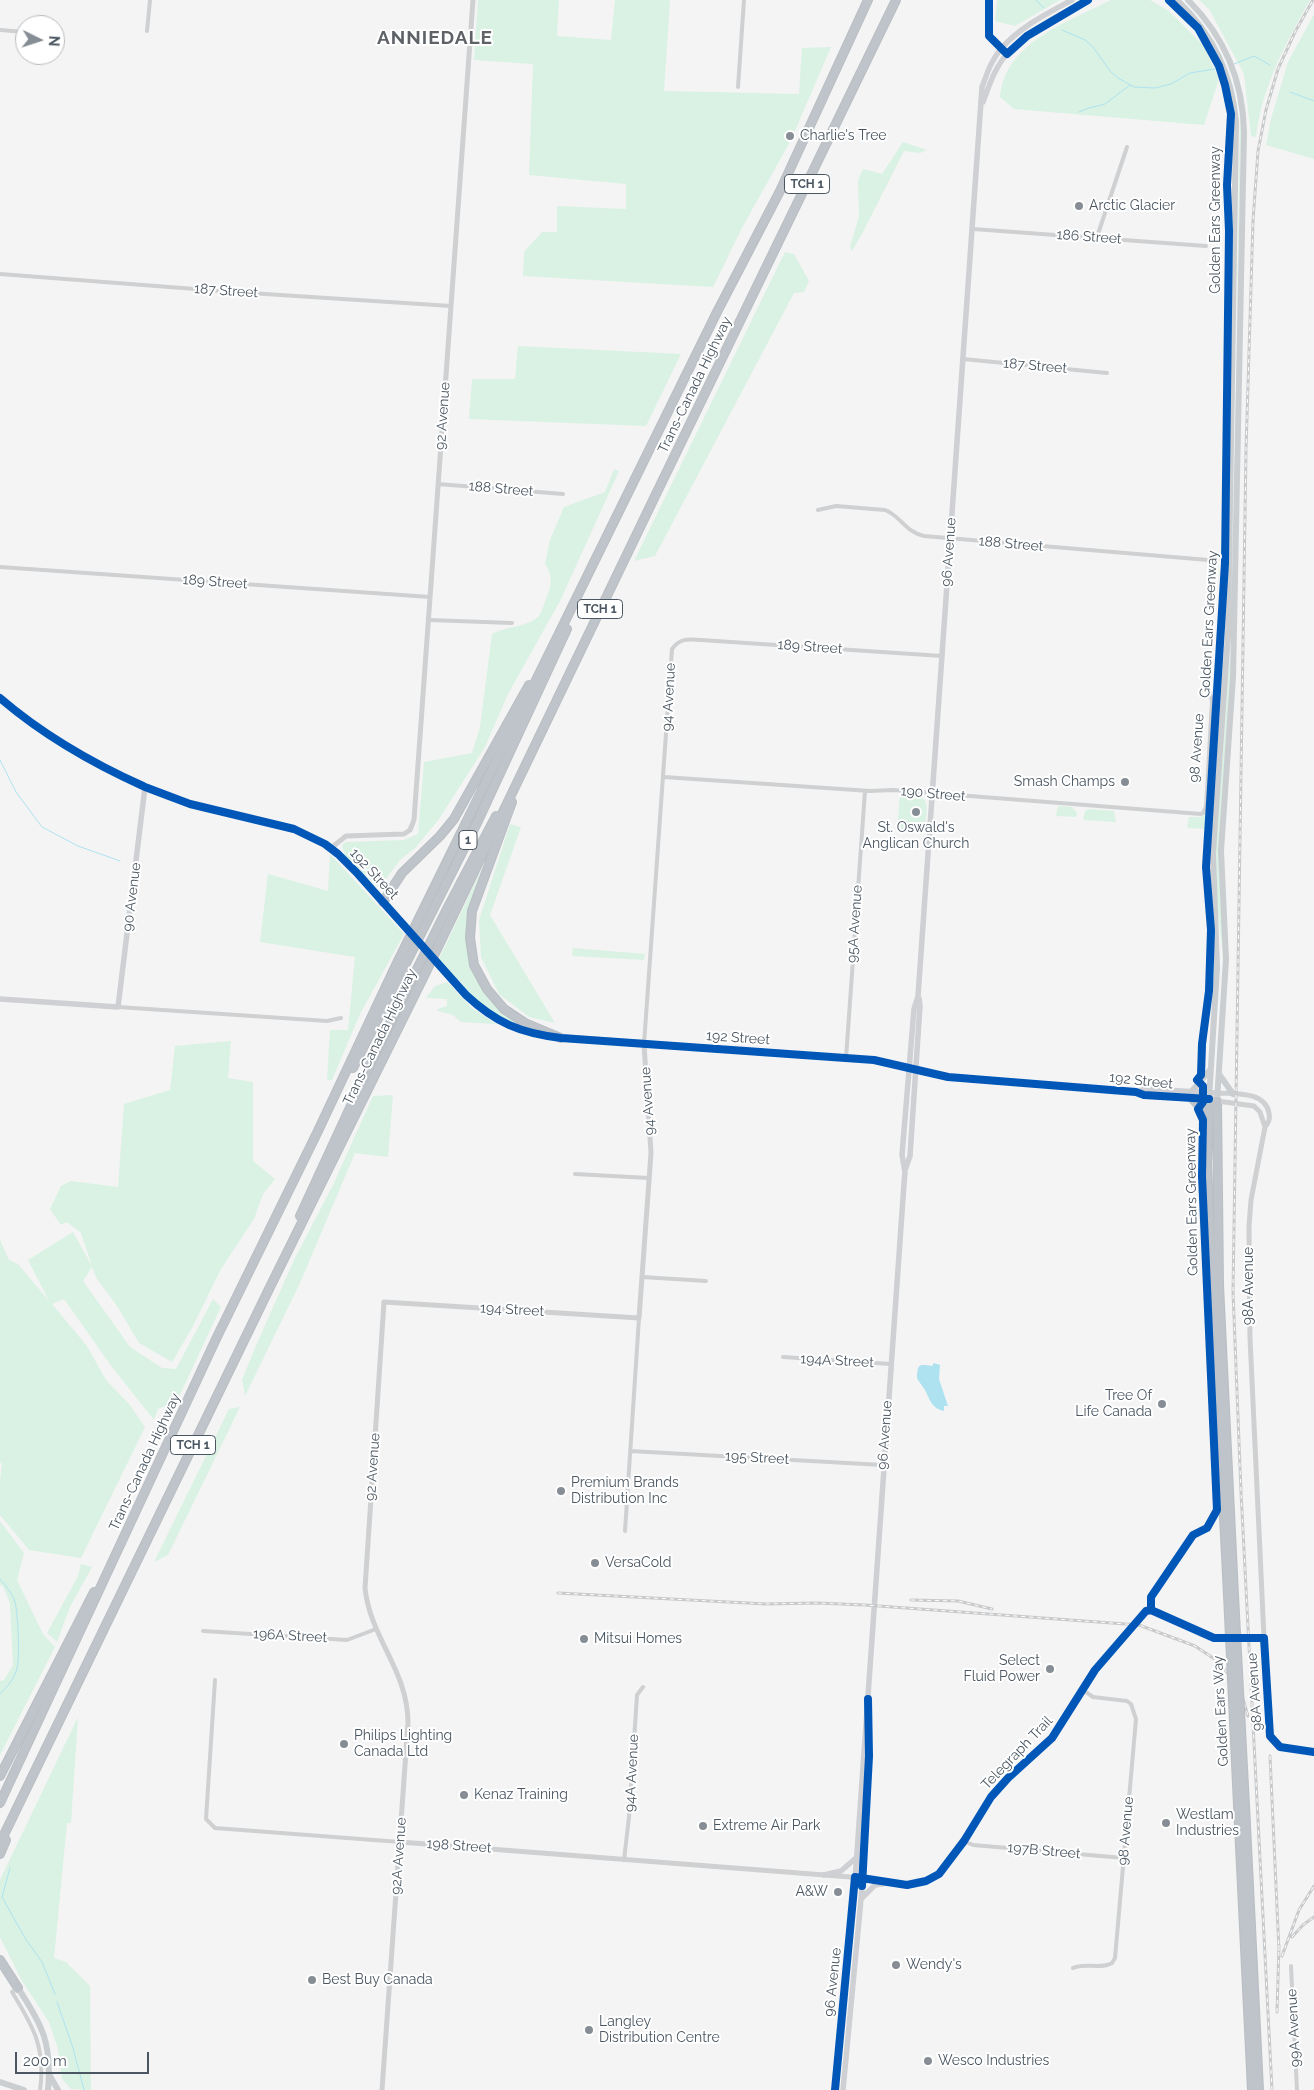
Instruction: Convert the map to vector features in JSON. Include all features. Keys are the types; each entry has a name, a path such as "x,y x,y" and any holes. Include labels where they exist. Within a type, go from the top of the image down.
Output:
{"highway":[{"name":"Trans-Canada Highway","path":"0,1803 216,1339 317,1133 397,963 717,312 791,168 868,0"},
{"name":"Trans-Canada Highway","path":"0,1844 275,1277 424,976 516,782 896,0"},
{"name":"Trans-Canada Highway","path":"317,1133 375,1025 478,821 605,541"},
{"path":"383,902 402,873 440,836 454,819 525,691 542,667"},
{"path":"527,760 472,910 470,938 474,965 487,989 504,1010 525,1023 560,1038"},
{"path":"1192,1094 1208,1116"},
{"name":"Golden Ears Way","path":"1209,1096 1210,1258 1231,1595"},
{"name":"Golden Ears Way","path":"1218,1097 1219,1286 1252,2090"},
{"path":"0,1776 82,1612 120,1544"},
{"path":"0,1854 30,1783"},
{"name":"Golden Ears Way","path":"1242,1826 1259,2090"},
{"path":"0,1960 15,1990"}],"main road":[{"path":"1001,48 1016,35 1072,0"},
{"name":"96 Avenue","path":"980,109 993,76 1007,54 1027,36 1088,0"},
{"name":"Golden Ears Way","path":"1177,0 1195,18 1210,39 1223,65 1233,100 1236,132 1228,634 1213,853 1218,958 1209,1096"},
{"name":"Golden Ears Way","path":"1188,0 1201,13 1217,35 1230,60 1240,89 1244,132 1233,677 1221,851 1226,947 1218,1097"},
{"name":"96 Avenue","path":"905,1172 902,1155 914,1009 918,996 980,109 982,88 991,64 1001,48"},
{"name":"192 Street","path":"0,698 64,745 107,769 145,787 190,804 301,832 331,848 345,860 443,970 484,1012 525,1032 560,1038 874,1060 916,1068 948,1077 1136,1092 1144,1095 1192,1094 1218,1097"},
{"name":"90 Avenue","path":"118,1007 145,787"},
{"name":"96 Avenue","path":"835,2090 855,1877 860,1780 868,1699 905,1172 910,1156 920,1006 918,996"},
{"path":"0,999 118,1007"},
{"path":"1192,1094 1210,1070"},
{"path":"1219,1074 1233,1094"},
{"name":"96 Avenue","path":"843,2090 863,1878 870,1756 868,1699"},
{"path":"824,1875 841,1871 856,1858"},
{"path":"861,1899 875,1885 887,1883"},
{"path":"15,1990 44,2032 49,2052 50,2074 48,2090"},
{"path":"50,2074 58,2090"},
{"path":"0,2082 24,2090"}],"street":[{"path":"148,31 150,0"},
{"name":"92 Avenue","path":"331,848 346,836 399,835 409,831 414,820 473,0"},
{"path":"738,86 744,0"},
{"path":"989,0 988,32 990,38 1007,54"},
{"path":"0,30 15,31"},
{"path":"1097,237 1127,147"},
{"name":"186 Street","path":"973,229 1206,246"},
{"name":"187 Street","path":"0,274 451,306"},
{"name":"187 Street","path":"963,359 1107,373"},
{"name":"188 Street","path":"438,484 564,494"},
{"name":"188 Street","path":"818,510 836,506 885,510 890,512 915,534 951,539 1208,560 1212,563"},
{"name":"189 Street","path":"0,567 430,597"},
{"path":"428,620 512,623"},
{"name":"189 Street","path":"677,642 685,639 942,656"},
{"name":"94 Avenue","path":"625,1531 649,1178 650,1133 644,1044 672,649 677,642"},
{"name":"98 Avenue","path":"1203,813 1206,807 1212,701 1207,684"},
{"name":"190 Street","path":"664,777 865,791 893,790 1203,813"},
{"name":"95A Avenue","path":"846,1058 865,791"},
{"path":"118,1007 327,1021 341,1018"},
{"name":"192 Street","path":"1218,1097 1233,1094 1252,1096 1265,1103 1270,1117 1265,1127"},
{"name":"192 Street","path":"1218,1097 1254,1106 1260,1112 1265,1127"},
{"name":"98A Avenue","path":"1265,1127 1251,1200 1249,1226 1250,1338 1269,1732 1275,1744 1285,1749 1314,1752"},
{"path":"575,1174 649,1178"},
{"path":"642,1277 706,1281"},
{"name":"92 Avenue","path":"376,1629 368,1605 365,1577 384,1302"},
{"name":"194 Street","path":"384,1302 639,1318"},
{"name":"194A Street","path":"783,1357 891,1364"},
{"name":"195 Street","path":"630,1451 883,1465"},
{"path":"1207,1528 1193,1535 1151,1597 1151,1610 1214,1638 1264,1638"},
{"name":"Telegraph Trail","path":"855,1877 887,1883 915,1884 932,1879 945,1868 964,1842 991,1797 1008,1778 1052,1738 1095,1670 1142,1614 1151,1610"},
{"name":"196A Street","path":"203,1631 347,1640 376,1629"},
{"name":"92A Avenue","path":"376,1629 401,1680 408,1708 382,2090"},
{"name":"198 Street","path":"215,1680 206,1819 214,1828 855,1877"},
{"name":"94A Avenue","path":"624,1860 629,1817 637,1695 644,1687"},
{"name":"98 Avenue","path":"1072,1968 1079,1965 1104,1967 1112,1964 1115,1958 1136,1719 1131,1704 1127,1701 1093,1697 1082,1690"},
{"name":"197B Street","path":"964,1842 1124,1858"},
{"name":"99A Avenue","path":"1291,1966 1297,2090"},
{"path":"15,1990 38,2042 42,2062 40,2090"}],"green space":[{"path":"478,0 559,0 557,36 611,40 615,0 670,0 664,91 799,94 802,48 831,47 791,140 743,226 713,287 523,276 524,252 542,232 557,232 557,206 626,209 626,184 529,175 533,64 474,60"},
{"path":"997,0 1060,0 1015,26 995,21"},
{"path":"1111,0 1150,0 1169,11 1203,45 1219,79 1204,125 1014,109 1000,97 1004,78 1013,62 1026,48 1058,26"},
{"path":"1199,0 1310,0 1276,65 1259,118 1256,137 1251,136 1244,74 1209,9"},
{"path":"1314,14 1314,159 1266,145 1271,119 1288,62"},
{"path":"1240,117 1241,134 1236,365"},
{"path":"903,142 927,150 920,153 904,151 852,251 850,247 859,216 858,180 863,169 882,174"},
{"path":"785,252 794,254 809,281 804,292 794,293 655,556 634,561"},
{"path":"518,346 681,354 646,426 469,419 472,379 515,379"},
{"path":"614,469 619,471 560,601 508,694 485,747 439,819 416,847 400,860 379,888 345,857 342,845 346,842 404,840 418,834 424,762 472,753 480,727 492,634 530,622 539,616 550,586 551,578 545,564 550,540 564,507 605,492"},
{"path":"1230,654 1219,839 1223,957 1217,902 1216,847"},
{"path":"900,794 918,797 926,802 925,831 897,830"},
{"path":"1058,806 1072,807 1077,813 1076,817 1056,816"},
{"path":"1089,809 1114,811 1116,822 1083,820 1085,811"},
{"path":"1208,810 1208,829 1187,828 1189,817 1201,817"},
{"path":"510,824 521,827 490,915 555,1023 529,1017 499,994 481,957 479,920"},
{"path":"330,854 404,934 360,1014 332,1080 327,1080 330,1030 348,1030 355,957 260,942 268,874 328,891"},
{"path":"484,864 469,910 474,970 520,1022 519,1026 494,1015 468,994 462,983 447,970 439,959"},
{"path":"573,948 645,954 644,960 572,956"},
{"path":"447,982 472,1008 496,1024 461,1022 453,1015 438,1011 437,1009 447,1006 447,999 426,998 435,986"},
{"path":"231,1041 228,1078 253,1082 253,1161 275,1179 263,1194 254,1219 221,1269 192,1328 172,1362 139,1343 117,1306 97,1279 92,1267 83,1281 130,1347 162,1368 176,1369 213,1299 221,1307 177,1401 158,1409 154,1420 112,1367 64,1299 52,1304 87,1346 106,1380 130,1405 145,1427 81,1558 29,1550 0,1515 2,1464 0,1462 0,1240 9,1260 18,1264 49,1301 28,1260 73,1232 92,1266 81,1233 67,1222 61,1225 50,1209 61,1186 71,1181 118,1187 124,1104 170,1090 175,1046"},
{"path":"393,1095 388,1157 355,1153 300,1283 245,1396 242,1380 255,1348 294,1260 333,1185 373,1096"},
{"path":"1210,1168 1215,1213 1215,1274"},
{"path":"240,1407 168,1555 154,1562 229,1409"},
{"path":"0,1521 24,1553 17,1580 43,1634 55,1647 0,1755 0,1681 4,1680 13,1665 10,1603 3,1586 0,1585"},
{"path":"81,1564 92,1567 70,1607 57,1642 47,1633 78,1576"},
{"path":"78,1717 71,1823 67,1823 54,1958 66,1962 90,1986 91,2090 71,2089 62,2079 58,2049 49,2022 22,1981 0,1937 0,1880"}],"water":[{"path":"934,1363 940,1365 939,1379 948,1406 944,1406 944,1411 932,1404 917,1378 920,1366 932,1366"}],"waterway":[{"path":"1036,0 1044,8"},
{"path":"1062,30 1085,40 1093,47 1111,72 1134,87 1155,88 1171,84 1190,73 1221,68"},
{"path":"1234,64 1254,56 1270,65"},
{"path":"1079,112 1105,104 1130,85"},
{"path":"1290,92 1314,101"},
{"path":"0,760 16,792 42,827 78,846 120,861"},
{"path":"0,1579 11,1593 15,1602 18,1645 16,1672 0,1694"},
{"path":"10,1868 2,1897 25,1938 42,1962 55,1994"},
{"path":"57,2002 73,2048 84,2090"}],"railway":[{"path":"1272,2090 1241,1492 1233,1292 1246,450 1253,221 1258,151 1266,110 1278,69 1295,32 1313,0"},
{"path":"558,1593 766,1604 817,1603 865,1605 1139,1625 1195,1646 1219,1662 1240,1689 1248,1716"},
{"path":"911,1600 958,1601 992,1609"},
{"path":"1270,1756 1279,1951"},
{"path":"1282,1956 1299,1910 1314,1886"},
{"path":"1292,1937 1314,1917"},
{"path":"1277,2012 1279,1945"}],"cycle path":[{"path":"989,0 989,36 1007,54 1027,36 1088,0"},
{"name":"Golden Ears Greenway","path":"1151,1610 1151,1597 1193,1535 1207,1528 1217,1510 1202,1176 1203,1120 1198,1109 1203,1102 1203,1086 1197,1080 1201,1075 1202,1044 1209,991 1211,930 1206,867 1225,563 1229,231 1227,185 1231,114 1219,66 1198,28 1169,0"},
{"path":"0,698 33,724 68,747 105,768 143,786"},
{"path":"145,787 190,804 294,829 325,844 358,874 466,995 498,1020 521,1030 561,1038 874,1060 948,1077 1209,1099"},
{"path":"835,2090 855,1877 907,1885 926,1881 939,1874 964,1841 991,1797 1008,1778 1052,1738 1095,1670 1146,1611 1151,1610 1214,1638 1264,1638 1270,1736 1280,1747 1314,1752"},
{"path":"862,1886 869,1756 868,1699"}],"place":[{"name":"Charlie's Tree","path":"790,136"},
{"name":"Arctic Glacier","path":"1079,206"},
{"name":"Smash Champs","path":"1125,782"},
{"name":"St. Oswald's Anglican Church","path":"916,812"},
{"name":"Tree Of Life Canada","path":"1162,1404"},
{"name":"Premium Brands Distribution Inc","path":"561,1491"},
{"name":"VersaCold","path":"595,1563"},
{"name":"Mitsui Homes","path":"584,1639"},
{"name":"Select Fluid Power","path":"1050,1669"},
{"name":"Philips Lighting Canada Ltd","path":"344,1744"},
{"name":"Kenaz Training","path":"464,1795"},
{"name":"Westlam Industries","path":"1166,1823"},
{"name":"Extreme Air Park","path":"703,1826"},
{"name":"A&W","path":"838,1892"},
{"name":"Wendy's","path":"896,1965"},
{"name":"Best Buy Canada","path":"312,1980"},
{"name":"Langley Distribution Centre","path":"589,2030"},
{"name":"Wesco Industries","path":"928,2061"}],"district":[{"name":"ANNIEDALE","path":"435,38"}]}
